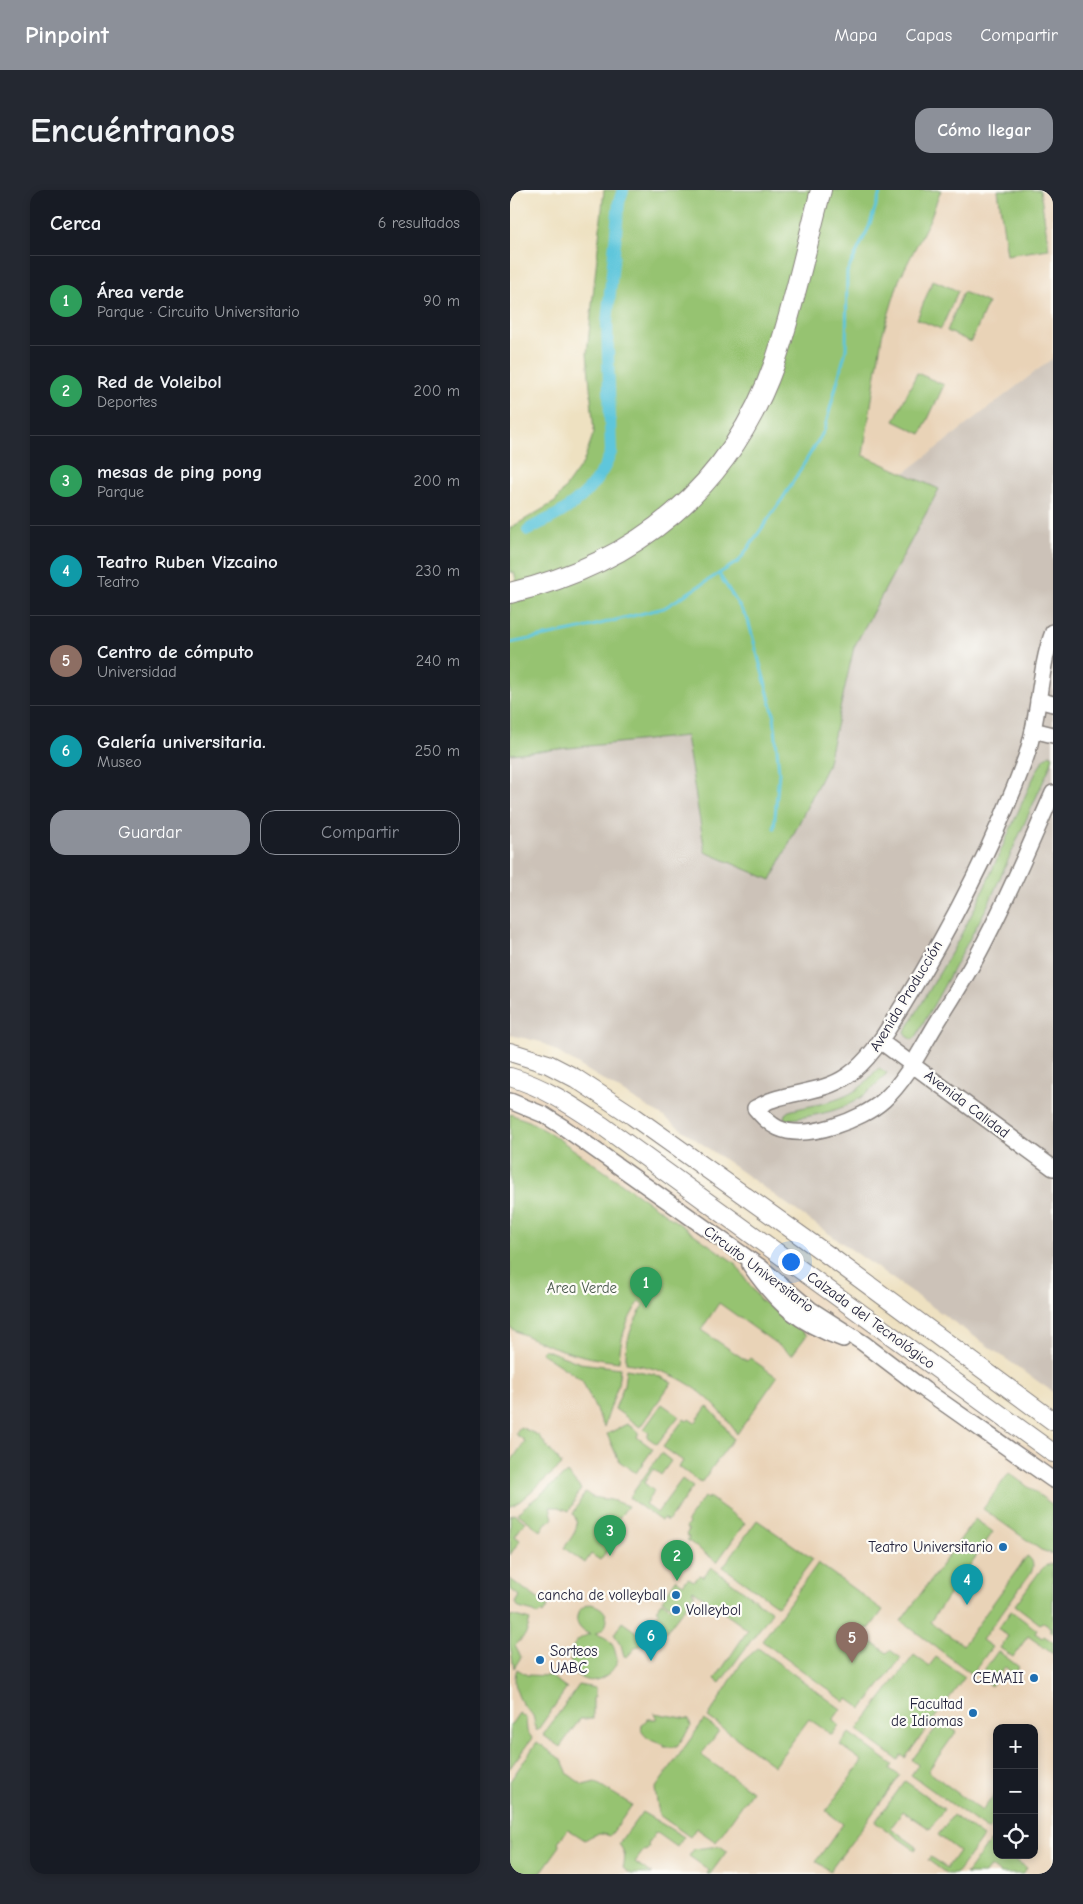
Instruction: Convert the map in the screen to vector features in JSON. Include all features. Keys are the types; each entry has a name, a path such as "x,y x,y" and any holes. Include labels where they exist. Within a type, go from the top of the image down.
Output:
{"highway":[{"path":"510,593 532,588 578,572 620,552 660,525 690,499 719,466 744,430 774,363 788,318 821,190"}],"main road":[{"name":"Calzada del Tecnológico","path":"510,1052 548,1064 575,1078 625,1111 832,1258 1053,1421"},
{"name":"Calzada del Tecnológico","path":"510,1076 540,1088 569,1103 604,1127 1053,1453"}],"street":[{"name":"Avenida Producción","path":"1053,632 1046,655 1033,730 1026,757 976,872 922,973 880,1041 858,1068 836,1083 772,1100 755,1108 770,1124 779,1129 789,1131 806,1131 838,1126 869,1112 884,1100 912,1064 987,937 1053,792"},
{"path":"1038,700 1053,704"},
{"path":"1033,730 1053,735"},
{"name":"Avenida Calidad","path":"880,1041 1053,1168"},
{"name":"Circuito Universitario","path":"510,1100 544,1115 563,1127 742,1253 810,1309 863,1344 1053,1480"}],"shaded area":[{"path":"941,190 1053,190 1053,358 903,474 863,455 882,336 899,280 930,219"},
{"path":"1053,358 1053,1392 664,1117 541,1042 510,1035 510,753 686,736 705,852 827,766 854,647 938,489 903,474"},
{"path":"510,1085 535,1093 562,1108 1053,1463 1053,1874 510,1874"}],"green space":[{"path":"604,190 941,190 930,219 899,280 882,336 863,455 939,489 854,647 827,766 771,880 705,852 686,736 510,754 510,601 521,598 514,572 510,573 510,528 555,502 583,463 594,432 587,353"},
{"path":"998,190 1040,190 1049,249 1007,255"},
{"path":"933,280 958,291 941,329 917,319"},
{"path":"963,292 988,303 971,342 947,331"},
{"path":"917,373 944,385 921,434 894,421"},
{"path":"1050,754 1053,756 1051,764 987,907 916,1037 912,1040 906,1036 905,1032 953,950 978,902 1034,777 1041,764"},
{"path":"879,1068 887,1073 864,1095 853,1102 830,1111 787,1120 784,1118 785,1114 789,1111 846,1096 863,1085"},
{"name":"Area Verde","path":"510,1114 529,1121 553,1135 735,1263 760,1300 807,1335 792,1355 719,1303 701,1330 747,1361 750,1358 777,1377 737,1434 715,1406 690,1385 661,1371 626,1363 630,1332 644,1305 640,1301 631,1315 625,1330 619,1362 590,1358 563,1350 510,1328"},
{"path":"544,1349 580,1363 620,1368 618,1385 604,1427 582,1380 541,1353"},
{"path":"626,1369 654,1374 672,1382 640,1427 615,1409 624,1385"},
{"path":"662,1404 679,1416 657,1444 647,1437 649,1433 644,1429"},
{"path":"707,1406 721,1421 733,1439 701,1483 679,1467 683,1461 663,1447 684,1419 687,1421 689,1419 695,1423"},
{"path":"627,1424 639,1432 637,1437 653,1449 636,1473 619,1461 607,1434"},
{"path":"520,1427 538,1435 562,1465 520,1501 510,1507 510,1463 525,1441 515,1434"},
{"path":"661,1453 671,1461 661,1475 653,1469 644,1483 654,1491 645,1504 657,1513 682,1479 693,1487 668,1521 663,1518 661,1521 629,1498"},
{"path":"567,1473 581,1489 569,1511 559,1507 550,1507 553,1519 546,1523 541,1531 517,1513"},
{"path":"1009,1473 1053,1505 1053,1554 1041,1550 983,1509"},
{"path":"585,1492 592,1497 611,1500 628,1506 608,1532 616,1538 600,1560 591,1554 585,1563 564,1548 575,1531 577,1523 573,1514"},
{"path":"704,1497 708,1499 709,1497 745,1523 717,1562 687,1540 689,1537 686,1535 689,1530 686,1528 689,1523 687,1521"},
{"path":"515,1514 525,1522 515,1536 520,1540 510,1555 510,1516"},
{"path":"975,1519 993,1532 930,1622 963,1645 1027,1556 1032,1561 1033,1566 1032,1571 982,1640 992,1647 972,1674 901,1621"},
{"path":"757,1520 813,1559 778,1606 723,1567"},
{"path":"818,1563 883,1610 870,1628 865,1629 861,1634 887,1653 890,1650 901,1658 862,1709 848,1699 845,1702 762,1641"},
{"path":"1053,1563 1053,1633 1049,1630 1051,1628 1042,1622 1040,1624 1015,1605 1040,1571 1045,1566"},
{"path":"711,1567 772,1612 720,1683 715,1679 748,1630 693,1590 692,1592 695,1594 666,1632 664,1631 659,1638 656,1636 661,1629 656,1625 661,1619 656,1615 659,1612 656,1610 662,1602 670,1608 671,1606 662,1600 676,1579 683,1584 688,1578 694,1581 700,1575 703,1577"},
{"path":"510,1579 548,1606 543,1614 540,1612 538,1615 519,1608 516,1603 520,1596 510,1589"},
{"path":"589,1604 601,1609 607,1617 605,1627 595,1634 605,1638 612,1644 616,1653 617,1665 603,1677 591,1681 581,1678 574,1670 571,1661 572,1650 578,1640 590,1634 580,1628 577,1619 577,1615 583,1607"},
{"path":"1011,1611 1037,1630 1035,1633 1053,1642 1053,1654 1028,1636 1013,1657 1000,1648 1008,1636 998,1629"},
{"path":"512,1615 530,1620 526,1634 515,1646 521,1657 514,1668 510,1645 510,1619"},
{"path":"622,1622 649,1641 635,1648 627,1657 624,1656 621,1645 614,1634"},
{"path":"758,1648 841,1709 833,1720 839,1725 832,1735 809,1719 774,1766 708,1717 742,1662"},
{"path":"998,1651 1019,1667 1014,1674 1005,1667 991,1686 979,1677"},
{"path":"914,1655 929,1666 936,1657 965,1677 905,1758 901,1755 898,1760 857,1730"},
{"path":"517,1669 527,1675 550,1676 567,1688 537,1731 533,1716 522,1703 518,1694 515,1683"},
{"path":"579,1685 595,1688 593,1719 580,1719 560,1747 543,1735"},
{"path":"519,1713 526,1718 527,1731 532,1738 510,1768 510,1726"},
{"path":"654,1713 689,1719 691,1726 677,1747 664,1747 664,1744 649,1739 642,1731 643,1723 648,1719 657,1719"},
{"path":"704,1720 719,1731 701,1755 752,1791 716,1842 696,1828 690,1837 659,1815 655,1789"},
{"path":"941,1721 956,1732 928,1771 982,1811 993,1796 993,1823 988,1830 911,1775 918,1765 912,1760"},
{"path":"849,1733 893,1765 890,1769 900,1776 830,1871 816,1861 843,1824 826,1811 862,1761 840,1745"},
{"path":"537,1742 562,1760 568,1774 583,1785 595,1782 632,1805 610,1836 597,1834 585,1840 568,1829 558,1843 560,1846 540,1874 510,1874 510,1781"},
{"path":"905,1781 944,1809 930,1829 903,1811 891,1828 917,1847 915,1850 875,1822"},
{"path":"642,1812 684,1837 677,1847 656,1832 648,1844 650,1846 646,1851 644,1850 635,1862 652,1874 631,1874 623,1868 624,1855 619,1844"},
{"path":"953,1815 983,1837 956,1874 947,1874 928,1860 930,1857 947,1868 959,1851 938,1835"},
{"path":"990,1841 993,1843 993,1859 1015,1859 1027,1868 1023,1874 1001,1874 990,1866 985,1874 966,1874"},
{"path":"720,1846 727,1851 710,1874 707,1874 709,1870 689,1856 694,1849"}],"waterway":[{"path":"528,530 561,512 580,497 599,476 611,452 607,323 619,202 623,190"},
{"path":"510,643 580,629 664,608 739,561 783,498 824,431 846,350 847,272 869,227 881,190"},
{"path":"719,574 748,620 774,715 779,772 774,828"}],"place":[{"name":"Área verde","path":"646,1308"},
{"name":"Teatro Universitario","path":"1003,1547"},
{"name":"mesas de ping pong","path":"610,1556"},
{"name":"Red de Voleibol","path":"677,1581"},
{"name":"cancha de volleyball","path":"676,1595"},
{"name":"Teatro Ruben Vizcaino","path":"967,1605"},
{"name":"Volleybol","path":"676,1610"},
{"name":"Sorteos UABC","path":"540,1660"},
{"name":"Galería universitaria.","path":"651,1661"},
{"name":"Centro de cómputo","path":"852,1663"},
{"name":"CEMAII","path":"1034,1678"},
{"name":"Facultad de Idiomas","path":"973,1713"}]}
